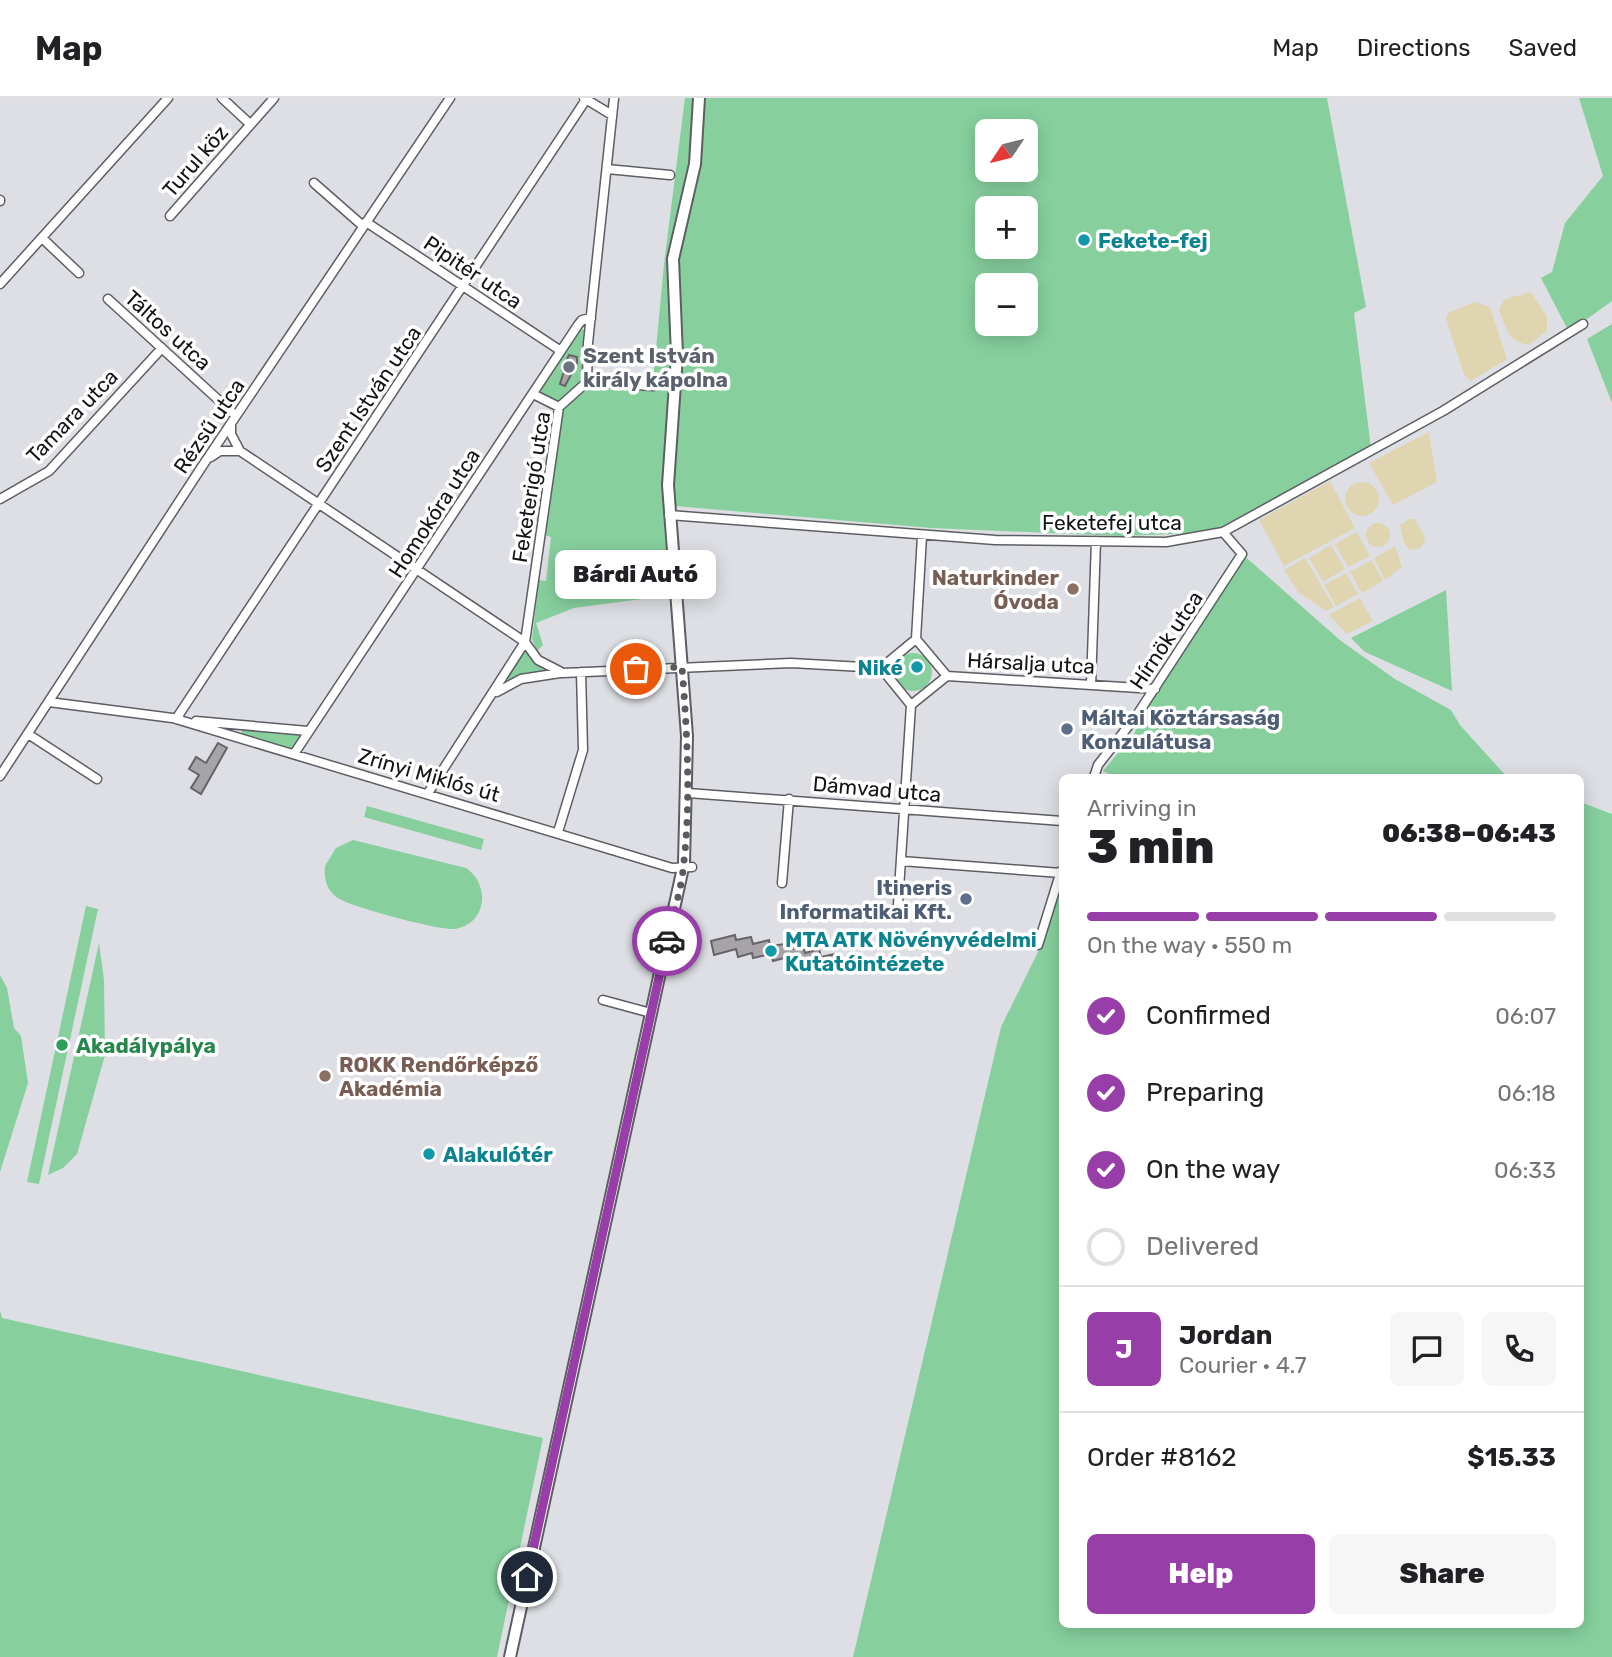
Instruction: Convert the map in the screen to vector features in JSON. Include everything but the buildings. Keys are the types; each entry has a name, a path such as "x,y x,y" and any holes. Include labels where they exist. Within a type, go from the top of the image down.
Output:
{"street":[{"path":"0,284 168,98"},
{"path":"222,98 250,124"},
{"name":"Turul köz","path":"170,216 274,98"},
{"name":"Rézsű utca","path":"0,776 203,465 450,98"},
{"path":"586,98 612,116"},
{"name":"Szent István utca","path":"176,719 586,98"},
{"path":"614,98 587,382 653,386 676,375"},
{"path":"510,1657 682,867 688,793 668,476 676,375 673,259 695,164 699,98"},
{"path":"607,169 670,175"},
{"name":"Pipitér utca","path":"314,183 365,224 561,351"},
{"path":"42,238 79,273"},
{"name":"Táltos utca","path":"108,299 162,348 233,420"},
{"name":"Homokóra utca","path":"294,754 582,320 591,318"},
{"name":"Feketefej utca","path":"669,515 922,536 1178,541 1223,532 1443,411 1583,324"},
{"name":"Tamara utca","path":"0,499 48,471 162,348"},
{"name":"Feketerigó utca","path":"428,793 525,642 559,407 587,382"},
{"path":"533,394 559,407"},
{"path":"233,420 231,434 240,451 525,642 538,660 563,673"},
{"path":"203,465 220,452 240,451"},
{"name":"Hírnök utca","path":"1095,774 1098,765 1155,689 1242,554 1223,532"},
{"path":"911,705 947,676 916,639 922,536"},
{"path":"1091,685 1096,541"},
{"path":"491,696 521,679 563,673 791,663 881,668 916,639"},
{"path":"881,668 911,705 898,905"},
{"path":"558,832 583,750 581,672"},
{"name":"Hársalja utca","path":"947,676 1155,689"},
{"name":"Zrínyi Miklós út","path":"49,702 176,719 309,731"},
{"name":"Zrínyi Miklós út","path":"176,719 682,867"},
{"path":"27,734 97,779"},
{"name":"Dámvad utca","path":"688,793 1059,821"},
{"path":"782,883 789,799"},
{"path":"901,861 1059,870"},
{"path":"1038,945 1059,879"},
{"path":"603,1000 651,1013"}],"green space":[{"path":"685,98 1327,98 1366,307 1354,313 1371,448 1223,532 1121,536 931,528 663,505 668,584 641,586 642,599 574,608 536,623 543,645 537,651 532,639 539,580 546,581 551,537 544,535 562,410 590,387 652,391 664,264"},
{"path":"1579,98 1612,98 1612,301 1569,332 1541,278 1552,272 1565,223 1603,176"},
{"path":"1612,324 1612,403 1587,339"},
{"path":"579,328 584,330 582,383 559,402 539,392"},
{"path":"1242,554 1341,641 1395,679 1451,710 1460,725 1504,774 1109,774 1103,771 1134,734 1155,689"},
{"path":"1446,590 1452,691 1365,652 1351,638"},
{"path":"524,650 545,671 509,681 507,677"},
{"path":"913,653 926,659 932,672 926,685 913,691 900,685 894,672 900,659"},
{"path":"244,728 300,735 291,750 240,735"},
{"path":"1584,804 1612,814 1612,1657 853,1657 1001,1027 1039,950 1059,896 1059,1628 1584,1628"},
{"path":"367,806 484,839 481,850 364,817"},
{"path":"353,840 466,868 479,883 482,902 479,911 466,925 446,929 394,917 342,900 332,893 328,886 325,866 336,848"},
{"name":"Akadálypálya","path":"86,906 98,909 39,1184 27,1182"},
{"path":"99,943 104,980 105,1055 77,1154 63,1168 48,1175"},
{"path":"0,975 7,988 14,1028 21,1036 28,1083 0,1172"},
{"path":"0,1310 2,1318 543,1438 497,1657 0,1657"}],"sand":[{"path":"1531,292 1547,317 1547,331 1529,345 1512,337 1499,309 1505,299"},
{"path":"1475,302 1490,307 1507,359 1471,381 1464,375 1446,318 1448,313"},
{"path":"1429,432 1437,482 1393,505 1369,463"},
{"path":"1330,481 1355,528 1284,566 1259,520"},
{"path":"1362,482 1374,487 1379,499 1374,511 1362,516 1350,511 1345,499 1350,487"},
{"path":"1414,519 1423,533 1425,542 1419,549 1410,550 1404,543 1400,525"},
{"path":"1378,523 1389,530 1390,535 1383,546 1378,547 1367,540 1366,535 1373,524"},
{"path":"1357,532 1370,556 1348,567 1335,544"},
{"path":"1331,545 1345,569 1323,582 1309,558"},
{"path":"1395,546 1402,567 1385,580 1374,558"},
{"path":"1305,558 1334,607 1326,611 1298,592 1284,570"},
{"path":"1372,560 1383,581 1362,593 1350,572"},
{"path":"1346,573 1358,594 1336,606 1324,585"},
{"path":"1360,598 1373,621 1347,634 1329,615"}],"way so far":[{"path":"636,669 682,667 688,793 683,867 667,941"}],"place":[{"name":"Fekete-fej","path":"1084,240"},
{"name":"Szent István király kápolna","path":"569,367"},
{"name":"Naturkinder Óvoda","path":"1073,589"},
{"name":"Niké","path":"917,667"},
{"name":"Bárdi Autó","path":"636,669"},
{"name":"Máltai Köztársaság Konzulátusa","path":"1067,729"},
{"name":"Itineris Informatikai Kft.","path":"966,899"},
{"name":"MTA ATK Növényvédelmi Kutatóintézete","path":"771,951"},
{"name":"Akadálypálya","path":"62,1045"},
{"name":"ROKK Rendőrképző Akadémia","path":"325,1076"},
{"name":"Alakulótér","path":"429,1154"}],"route":[{"path":"527,1577 667,941"}]}
